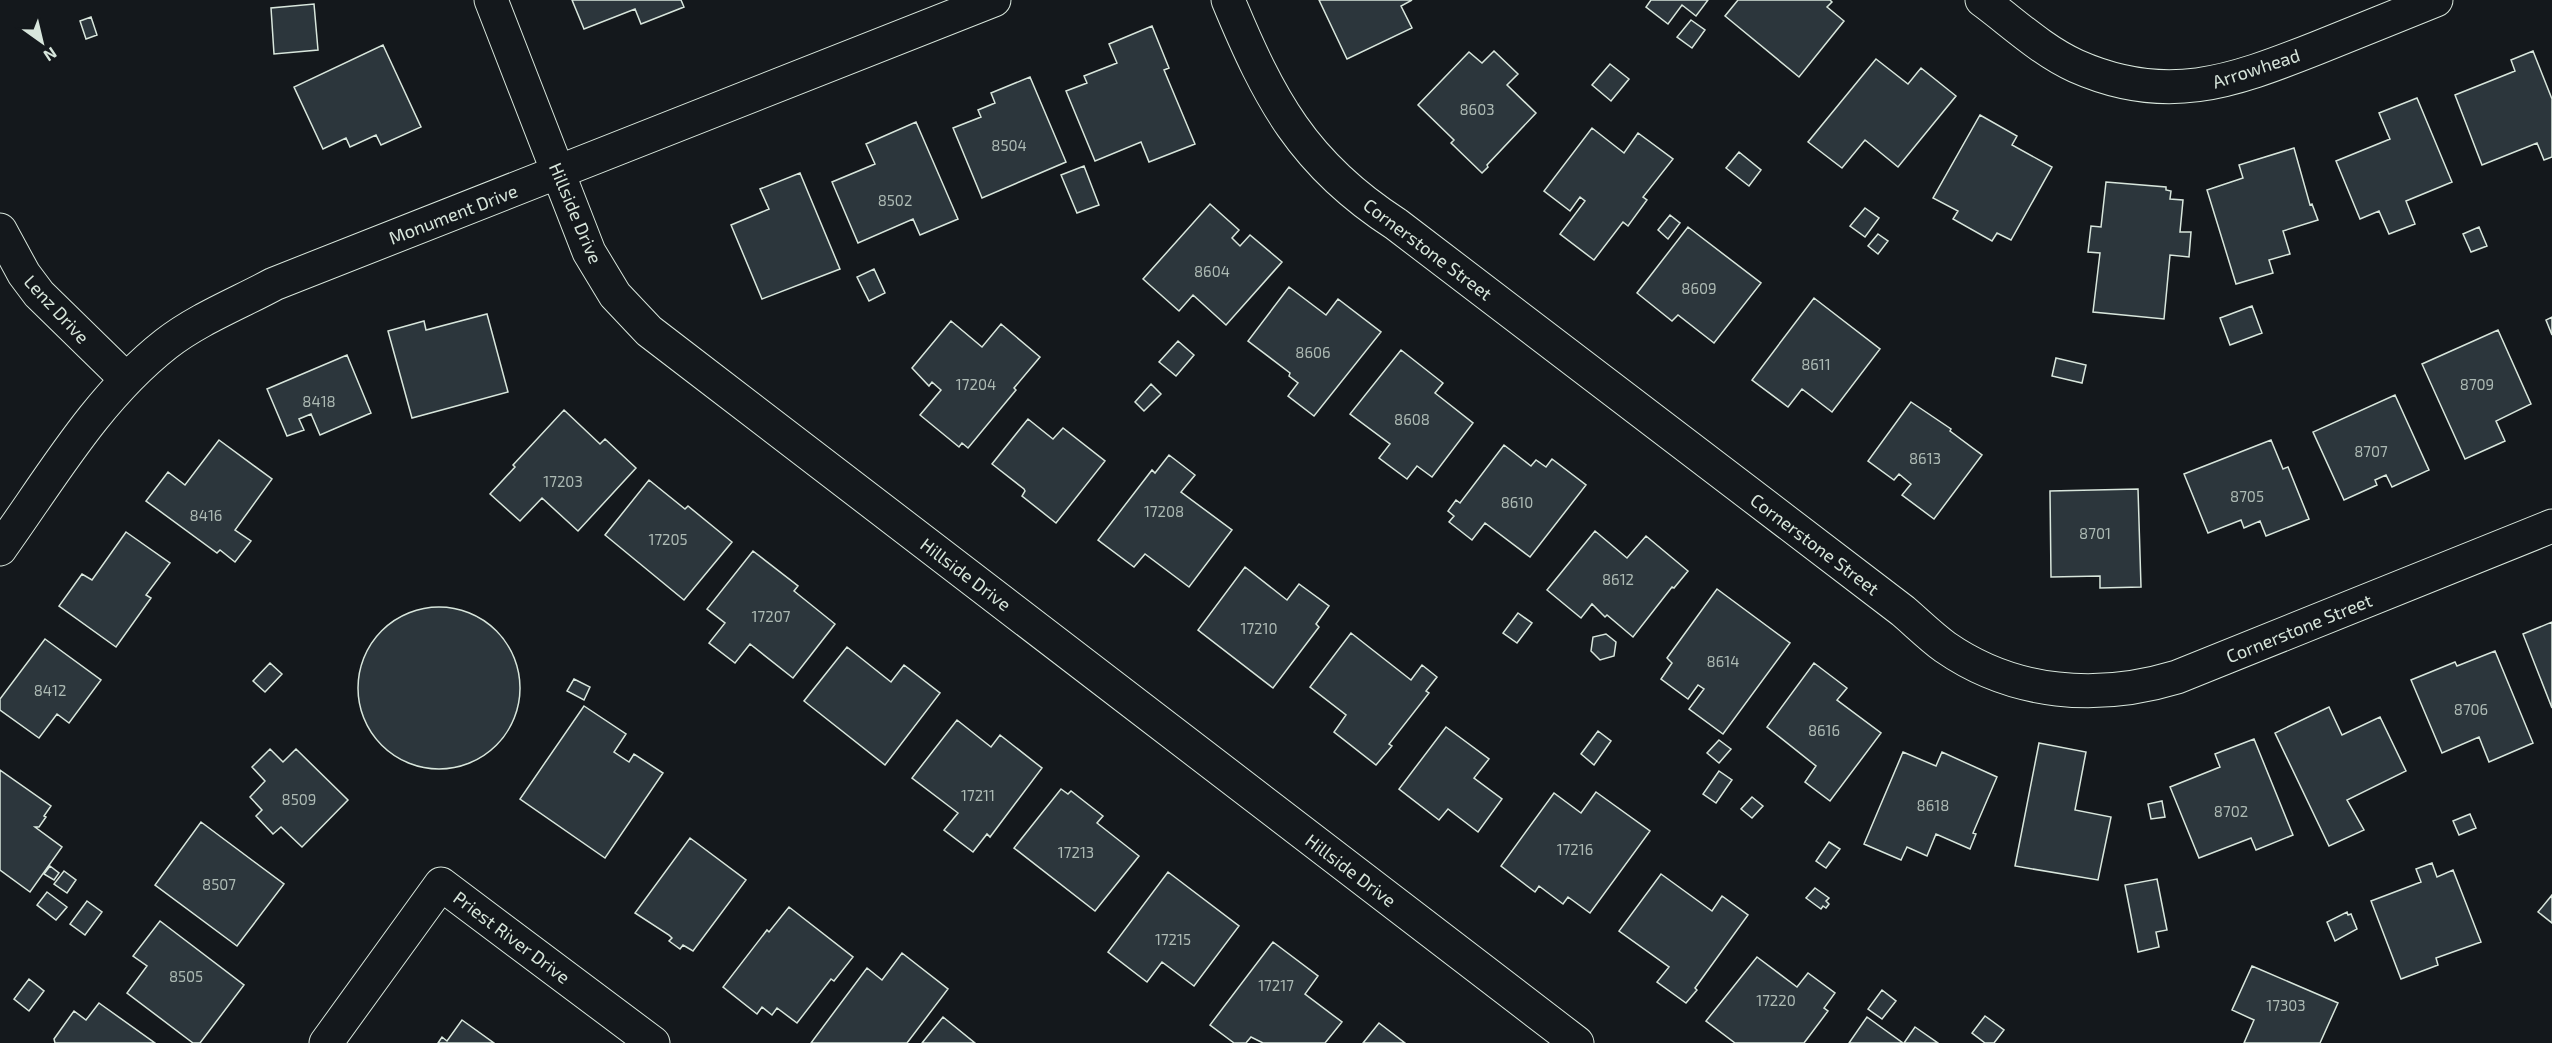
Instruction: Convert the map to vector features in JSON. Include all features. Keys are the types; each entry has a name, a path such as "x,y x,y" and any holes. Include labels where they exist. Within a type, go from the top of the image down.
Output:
{"street":[{"name":"Hillside Drive","path":"491,0 589,252 615,295 649,332 1576,1043"},
{"name":"Monument Drive","path":"0,549 99,410 126,379 175,338 274,284 994,0"},
{"name":"Cornerstone Street","path":"1228,0 1252,59 1285,119 1324,167 1371,207 1904,611 1944,646 1992,672 2044,687 2070,691 2097,692 2151,685 2552,526"},
{"name":"Arrowhead","path":"1983,0 2053,54 2076,66 2125,82 2150,86 2202,86 2252,74 2436,0"},
{"name":"Lenz Drive","path":"0,230 24,274 39,294 126,379"},
{"name":"Priest River Drive","path":"326,1043 441,884 653,1043"}],"building":[{"path":"572,0 681,0 684,7 641,24 635,9 584,29"},
{"path":"1319,0 1412,0 1401,6 1412,28 1347,59"},
{"path":"1651,0 1708,0 1696,16 1682,5 1668,24 1646,7"},
{"path":"1738,0 1830,0 1832,2 1827,7 1844,21 1799,77 1725,16"},
{"path":"314,4 318,50 274,54 271,8"},
{"path":"91,17 97,35 86,39 80,21"},
{"path":"1691,20 1705,30 1692,48 1677,37"},
{"path":"1152,26 1169,68 1164,70 1195,144 1149,162 1141,142 1095,161 1066,91 1087,83 1084,76 1117,63 1109,44"},
{"path":"383,45 421,127 381,145 376,135 350,147 346,138 323,149 294,87"},
{"path":"1494,51 1518,74 1507,85 1536,113 1482,173 1451,143 1454,140 1418,105 1469,52 1482,63"},
{"path":"2533,51 2552,99 2552,157 2544,160 2537,143 2482,165 2455,95 2515,71 2511,60"},
{"path":"1876,59 1908,84 1921,68 1956,96 1898,167 1865,140 1842,168 1808,142"},
{"path":"1610,64 1629,79 1611,101 1592,85"},
{"path":"1030,77 1066,162 982,198 953,128 981,117 978,110 995,103 991,93"},
{"path":"2417,98 2452,182 2406,201 2415,224 2389,234 2379,211 2360,219 2336,161 2390,139 2379,113"},
{"path":"1980,115 2017,136 2012,145 2052,167 2011,240 1997,233 1992,241 1953,219 1958,211 1933,198"},
{"path":"916,122 958,219 920,235 913,219 858,243 832,182 875,164 866,144"},
{"path":"1592,128 1624,153 1638,133 1673,159 1643,197 1647,200 1628,226 1623,222 1594,260 1560,234 1585,201 1580,197 1570,211 1544,191"},
{"path":"2294,148 2310,205 2312,204 2318,220 2283,231 2290,254 2269,260 2273,273 2236,284 2207,190 2243,178 2239,165"},
{"path":"1739,152 1761,170 1749,186 1726,168"},
{"path":"1084,166 1099,205 1077,213 1061,175"},
{"path":"800,173 840,269 762,299 731,225 769,209 760,189"},
{"path":"2106,182 2166,187 2166,190 2171,191 2170,199 2183,200 2180,232 2191,232 2189,257 2170,255 2164,319 2093,312 2100,253 2088,252 2091,226 2101,227"},
{"path":"1210,204 1239,230 1232,238 1240,246 1250,235 1282,262 1226,325 1193,295 1179,311 1143,279"},
{"path":"1865,208 1879,218 1865,237 1850,226"},
{"path":"1670,215 1680,223 1668,239 1658,230"},
{"path":"1688,227 1761,283 1714,343 1678,315 1672,321 1637,293"},
{"path":"2479,227 2487,246 2471,252 2463,234"},
{"path":"1878,234 1888,241 1878,254 1868,246"},
{"path":"874,269 885,293 869,301 857,277"},
{"path":"1289,287 1326,315 1338,299 1381,332 1314,416 1288,396 1298,383 1289,376 1290,373 1248,341"},
{"path":"1814,298 1880,349 1832,412 1802,389 1788,407 1752,380"},
{"path":"2252,306 2262,333 2230,345 2220,318"},
{"path":"487,314 508,392 412,418 388,331 424,321 426,330"},
{"path":"2552,317 2552,335 2546,320"},
{"path":"951,321 982,347 1001,324 1040,357 968,448 962,443 959,447 920,415 941,390 932,382 929,386 912,368"},
{"path":"2498,330 2531,404 2496,421 2505,441 2465,459 2422,364"},
{"path":"1178,341 1194,355 1176,376 1159,362"},
{"path":"1401,350 1443,383 1435,393 1473,423 1432,477 1417,466 1407,479 1379,458 1390,444 1350,414"},
{"path":"347,355 371,413 320,435 311,414 299,419 304,430 287,436 267,389"},
{"path":"2056,358 2086,365 2082,383 2052,376"},
{"path":"1151,384 1161,394 1144,411 1135,402"},
{"path":"2395,395 2429,470 2392,487 2386,475 2375,480 2377,485 2344,500 2313,432"},
{"path":"1911,402 1951,429 1950,431 1982,455 1934,519 1902,495 1911,484 1899,474 1894,480 1868,461"},
{"path":"564,410 600,444 605,439 636,468 578,531 542,498 520,521 490,494 515,467 513,465"},
{"path":"1028,419 1053,439 1063,428 1105,461 1056,523 1022,496 1024,489 992,464"},
{"path":"219,440 272,479 235,530 251,541 235,562 220,550 217,553 146,501 168,472 185,485"},
{"path":"2271,440 2283,469 2288,467 2309,519 2266,536 2260,521 2244,528 2241,520 2208,533 2184,474"},
{"path":"1504,445 1531,466 1536,460 1546,467 1552,459 1586,485 1530,557 1485,523 1472,540 1449,522 1454,516 1448,511 1456,500 1460,503"},
{"path":"1169,455 1195,475 1181,492 1232,530 1189,587 1145,554 1134,567 1098,540 1152,470 1155,473"},
{"path":"649,480 685,509 688,506 732,542 684,600 605,535"},
{"path":"2138,489 2141,587 2100,588 2100,576 2051,577 2050,491"},
{"path":"1595,531 1627,558 1646,536 1688,571 1674,588 1672,587 1633,637 1607,615 1605,617 1592,604 1581,618 1547,590"},
{"path":"126,532 170,563 146,595 151,598 116,647 59,606 82,574 92,580"},
{"path":"753,551 798,586 794,591 835,624 793,678 750,644 735,663 709,643 725,623 707,609"},
{"path":"1245,567 1287,600 1299,584 1329,606 1316,624 1319,627 1273,688 1198,630"},
{"path":"1717,589 1790,643 1723,734 1689,709 1704,689 1698,685 1688,699 1661,679 1672,663 1667,658"},
{"path":"439,607 455,608 470,613 497,630 514,657 519,672 519,704 514,719 497,746 470,763 455,768 439,769 423,768 408,763 381,746 364,719 359,704 358,688 359,672 364,657 381,630 408,613 423,608"},
{"path":"1518,613 1532,623 1517,643 1503,633"},
{"path":"2552,622 2552,708 2523,634"},
{"path":"1351,633 1411,680 1422,665 1437,677 1426,691 1429,693 1389,744 1392,746 1376,765 1334,732 1346,715 1310,687"},
{"path":"1606,634 1616,642 1614,656 1600,660 1591,651 1593,637"},
{"path":"45,639 101,680 69,723 57,714 39,738 0,710 0,699"},
{"path":"847,647 891,682 904,665 940,693 885,765 804,701"},
{"path":"2495,651 2533,743 2489,762 2479,737 2442,753 2411,680 2455,662 2457,666"},
{"path":"270,663 282,674 265,692 253,681"},
{"path":"1814,663 1847,688 1837,700 1881,733 1830,801 1805,782 1816,766 1767,727"},
{"path":"574,679 590,687 584,700 567,691"},
{"path":"584,706 626,734 614,752 629,762 634,754 663,773 605,858 520,799"},
{"path":"2329,707 2342,735 2380,717 2406,771 2347,800 2364,830 2329,846 2275,733"},
{"path":"957,720 991,747 1000,735 1042,768 990,837 987,834 973,852 944,830 958,813 912,778"},
{"path":"1446,727 1489,759 1474,778 1502,799 1478,832 1448,809 1439,820 1399,789"},
{"path":"1598,731 1611,741 1594,765 1581,754"},
{"path":"2254,739 2293,835 2256,850 2251,838 2199,858 2170,787 2220,767 2215,754"},
{"path":"1719,740 1731,749 1719,763 1707,753"},
{"path":"2039,743 2086,752 2075,810 2111,817 2098,880 2015,866"},
{"path":"270,749 283,762 296,749 348,800 302,847 281,827 273,834 256,816 262,810 250,797 265,781 252,767"},
{"path":"1903,752 1936,766 1942,752 1997,777 1973,833 1976,834 1970,849 1936,834 1927,856 1907,847 1901,860 1864,844"},
{"path":"0,770 51,806 39,827 35,827 62,847 30,892 0,870"},
{"path":"1719,771 1732,780 1716,803 1703,794"},
{"path":"1061,789 1068,794 1071,791 1103,816 1097,823 1139,856 1095,911 1014,848"},
{"path":"1596,792 1650,831 1590,913 1568,897 1563,904 1539,886 1535,892 1501,866 1554,793 1581,813"},
{"path":"1752,797 1763,806 1752,818 1741,809"},
{"path":"2162,801 2165,817 2151,819 2148,804"},
{"path":"2470,814 2476,828 2459,835 2453,821"},
{"path":"201,822 284,884 237,946 155,885"},
{"path":"690,838 746,880 693,951 683,945 680,949 669,941 672,938 669,935 635,913"},
{"path":"1829,842 1840,849 1826,868 1816,861"},
{"path":"2432,863 2437,877 2453,870 2481,942 2436,958 2438,965 2401,979 2371,901 2421,882 2416,869"},
{"path":"50,866 59,873 54,880 44,874"},
{"path":"64,871 76,880 67,893 54,884"},
{"path":"1168,872 1239,926 1194,986 1162,962 1147,982 1108,952"},
{"path":"1661,874 1712,911 1722,896 1748,915 1686,1003 1657,982 1669,967 1619,931"},
{"path":"2157,879 2167,930 2156,932 2159,947 2138,952 2125,885"},
{"path":"1815,888 1829,898 1826,901 1829,904 1826,908 1823,906 1821,909 1806,898"},
{"path":"47,892 67,907 56,920 37,905"},
{"path":"2552,895 2552,923 2538,912"},
{"path":"87,901 102,912 85,935 70,924"},
{"path":"789,907 853,957 834,981 831,979 797,1023 777,1008 772,1015 762,1007 757,1014 723,987 767,930 769,932"},
{"path":"2347,912 2348,915 2351,914 2357,929 2335,941 2327,922"},
{"path":"160,921 244,985 200,1043 193,1043 127,993 147,966 133,956"},
{"path":"1273,942 1318,976 1305,994 1342,1022 1325,1043 1263,1043 1251,1037 1246,1043 1234,1043 1210,1025"},
{"path":"902,953 948,989 907,1043 811,1043 867,968 882,980"},
{"path":"1757,957 1797,987 1808,973 1835,993 1824,1008 1828,1011 1804,1043 1735,1043 1706,1021"},
{"path":"2252,966 2338,1003 2320,1043 2244,1043 2254,1020 2232,1010"},
{"path":"29,979 44,991 29,1011 14,999"},
{"path":"1882,990 1896,1001 1882,1019 1868,1009"},
{"path":"99,1003 155,1043 55,1043 54,1039 74,1011 86,1020"},
{"path":"1985,1016 2004,1030 1994,1043 1985,1043 1972,1033"},
{"path":"943,1017 975,1043 922,1043"},
{"path":"1867,1017 1903,1043 1849,1043"},
{"path":"462,1020 494,1043 438,1043 442,1037 447,1041"},
{"path":"1379,1023 1405,1043 1363,1043"},
{"path":"1915,1027 1938,1043 1904,1043"}]}
